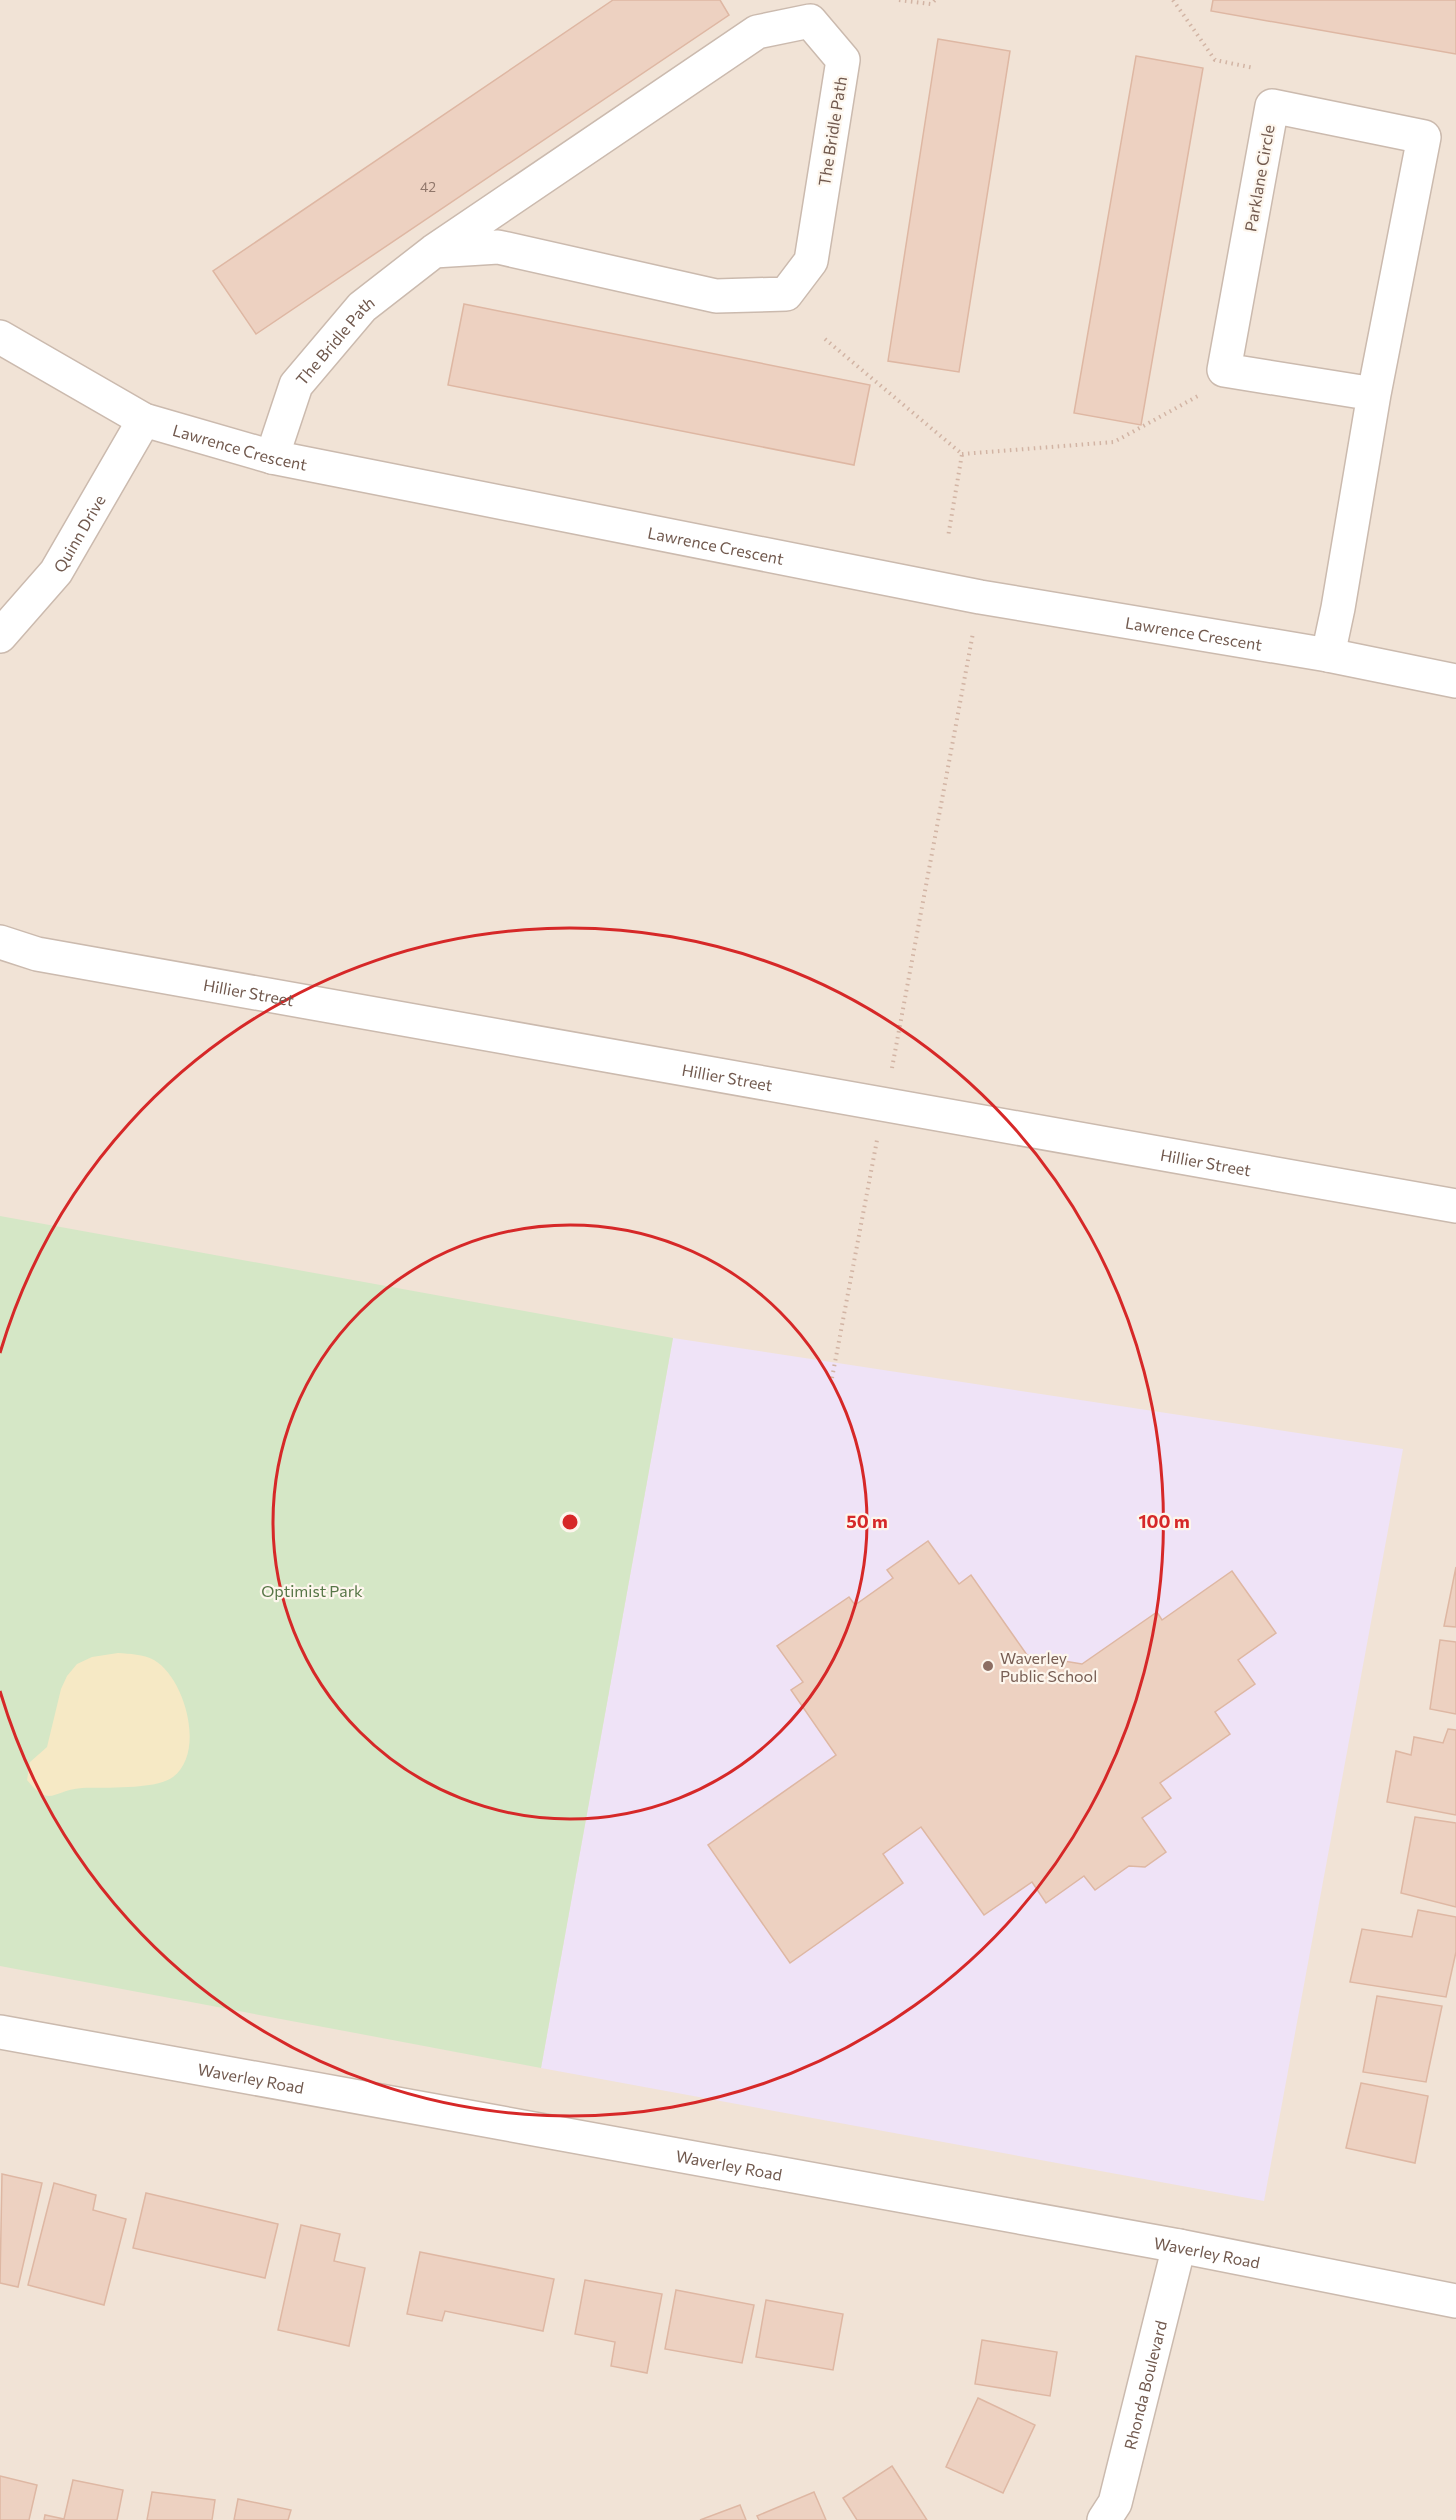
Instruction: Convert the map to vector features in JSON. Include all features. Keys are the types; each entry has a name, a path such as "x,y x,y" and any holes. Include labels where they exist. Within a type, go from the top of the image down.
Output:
{"street":[{"name":"The Bridle Path","path":"272,457 296,385 362,307 434,251 757,32 810,21 843,60 811,261 786,294 716,296 498,247 434,251"},
{"name":"Parklane Circle","path":"1328,655 1374,394 1424,137 1272,106 1224,370 1374,394"},
{"name":"Lawrence Crescent","path":"0,336 144,420 272,457 980,597 1328,655 1456,681"},
{"name":"Quinn Drive","path":"0,636 56,573 144,420"},
{"name":"Hillier Street","path":"0,942 37,954 1456,1206"},
{"name":"Waverley Road","path":"0,2032 1179,2246 1456,2301"},
{"name":"Rhonda Boulevard","path":"1104,2520 1115,2503 1179,2246"}],"path":[{"path":"899,0 931,4 935,0"},
{"path":"1173,0 1215,60 1254,68"},
{"path":"825,339 962,454 1114,442 1198,396"},
{"path":"948,537 962,454"},
{"path":"832,1378 980,597"}],"shaded area":[{"path":"0,0 1456,0 1456,2520 0,2520"},
{"name":"Waverley Public School","path":"673,1338 1403,1449 1264,2201 541,2068"}],"green space":[{"name":"Optimist Park","path":"0,1216 673,1338 541,2068 0,1966"}],"sand":[{"path":"118,1653 141,1655 154,1660 175,1682 188,1716 190,1734 183,1766 173,1777 155,1784 72,1789 52,1796 42,1794 27,1780 30,1762 47,1747 61,1689 67,1676 77,1664 92,1657"}],"building":[{"path":"613,0 720,0 729,15 256,334 213,271"},
{"path":"1213,0 1456,0 1456,54 1211,11"},
{"path":"938,39 1010,51 959,372 888,361"},
{"path":"1136,56 1203,68 1141,425 1074,413"},
{"path":"464,304 870,385 854,465 448,385"},
{"path":"928,1541 959,1584 971,1575 1027,1655 1082,1664 1157,1612 1162,1620 1232,1571 1276,1633 1238,1660 1255,1684 1215,1712 1230,1734 1160,1783 1171,1798 1142,1818 1166,1852 1145,1867 1129,1866 1095,1890 1084,1876 1046,1903 1032,1882 984,1915 921,1827 883,1854 903,1883 790,1963 708,1845 836,1755 791,1690 803,1682 777,1646 849,1597 855,1605 893,1578 887,1570"},
{"path":"1456,1567 1456,1627 1444,1626"},
{"path":"1440,1640 1456,1642 1456,1714 1430,1709"},
{"path":"1448,1729 1456,1730 1456,1815 1387,1802 1396,1751 1411,1755 1414,1737 1443,1743"},
{"path":"1415,1817 1456,1823 1456,1907 1401,1893"},
{"path":"1418,1910 1456,1917 1456,1952 1446,1997 1350,1982 1362,1929 1412,1937"},
{"path":"1377,1996 1442,2006 1426,2082 1363,2072"},
{"path":"1361,2083 1428,2096 1415,2163 1346,2148"},
{"path":"2,2174 42,2183 18,2287 0,2283"},
{"path":"54,2183 96,2195 93,2210 126,2219 104,2305 28,2285"},
{"path":"146,2193 278,2224 265,2278 133,2248"},
{"path":"301,2225 340,2234 334,2261 365,2268 349,2346 278,2330"},
{"path":"420,2252 554,2279 543,2331 445,2311 442,2321 407,2314"},
{"path":"585,2280 662,2294 647,2373 611,2366 615,2342 575,2334"},
{"path":"676,2290 754,2305 742,2363 665,2349"},
{"path":"766,2300 843,2314 833,2370 756,2357"},
{"path":"982,2340 1057,2352 1050,2396 975,2384"},
{"path":"978,2398 1035,2425 1003,2493 946,2467"},
{"path":"892,2466 927,2520 857,2520 843,2498"},
{"path":"0,2476 37,2485 29,2520 0,2520"},
{"path":"73,2480 123,2490 117,2520 44,2520 45,2515 64,2519"},
{"path":"152,2492 215,2500 212,2520 147,2520"},
{"path":"814,2492 826,2520 759,2520 757,2516"},
{"path":"238,2499 291,2510 288,2520 234,2520"},
{"path":"740,2505 746,2520 700,2520"}],"place":[{"name":"Waverley Public School","path":"988,1666"}]}
